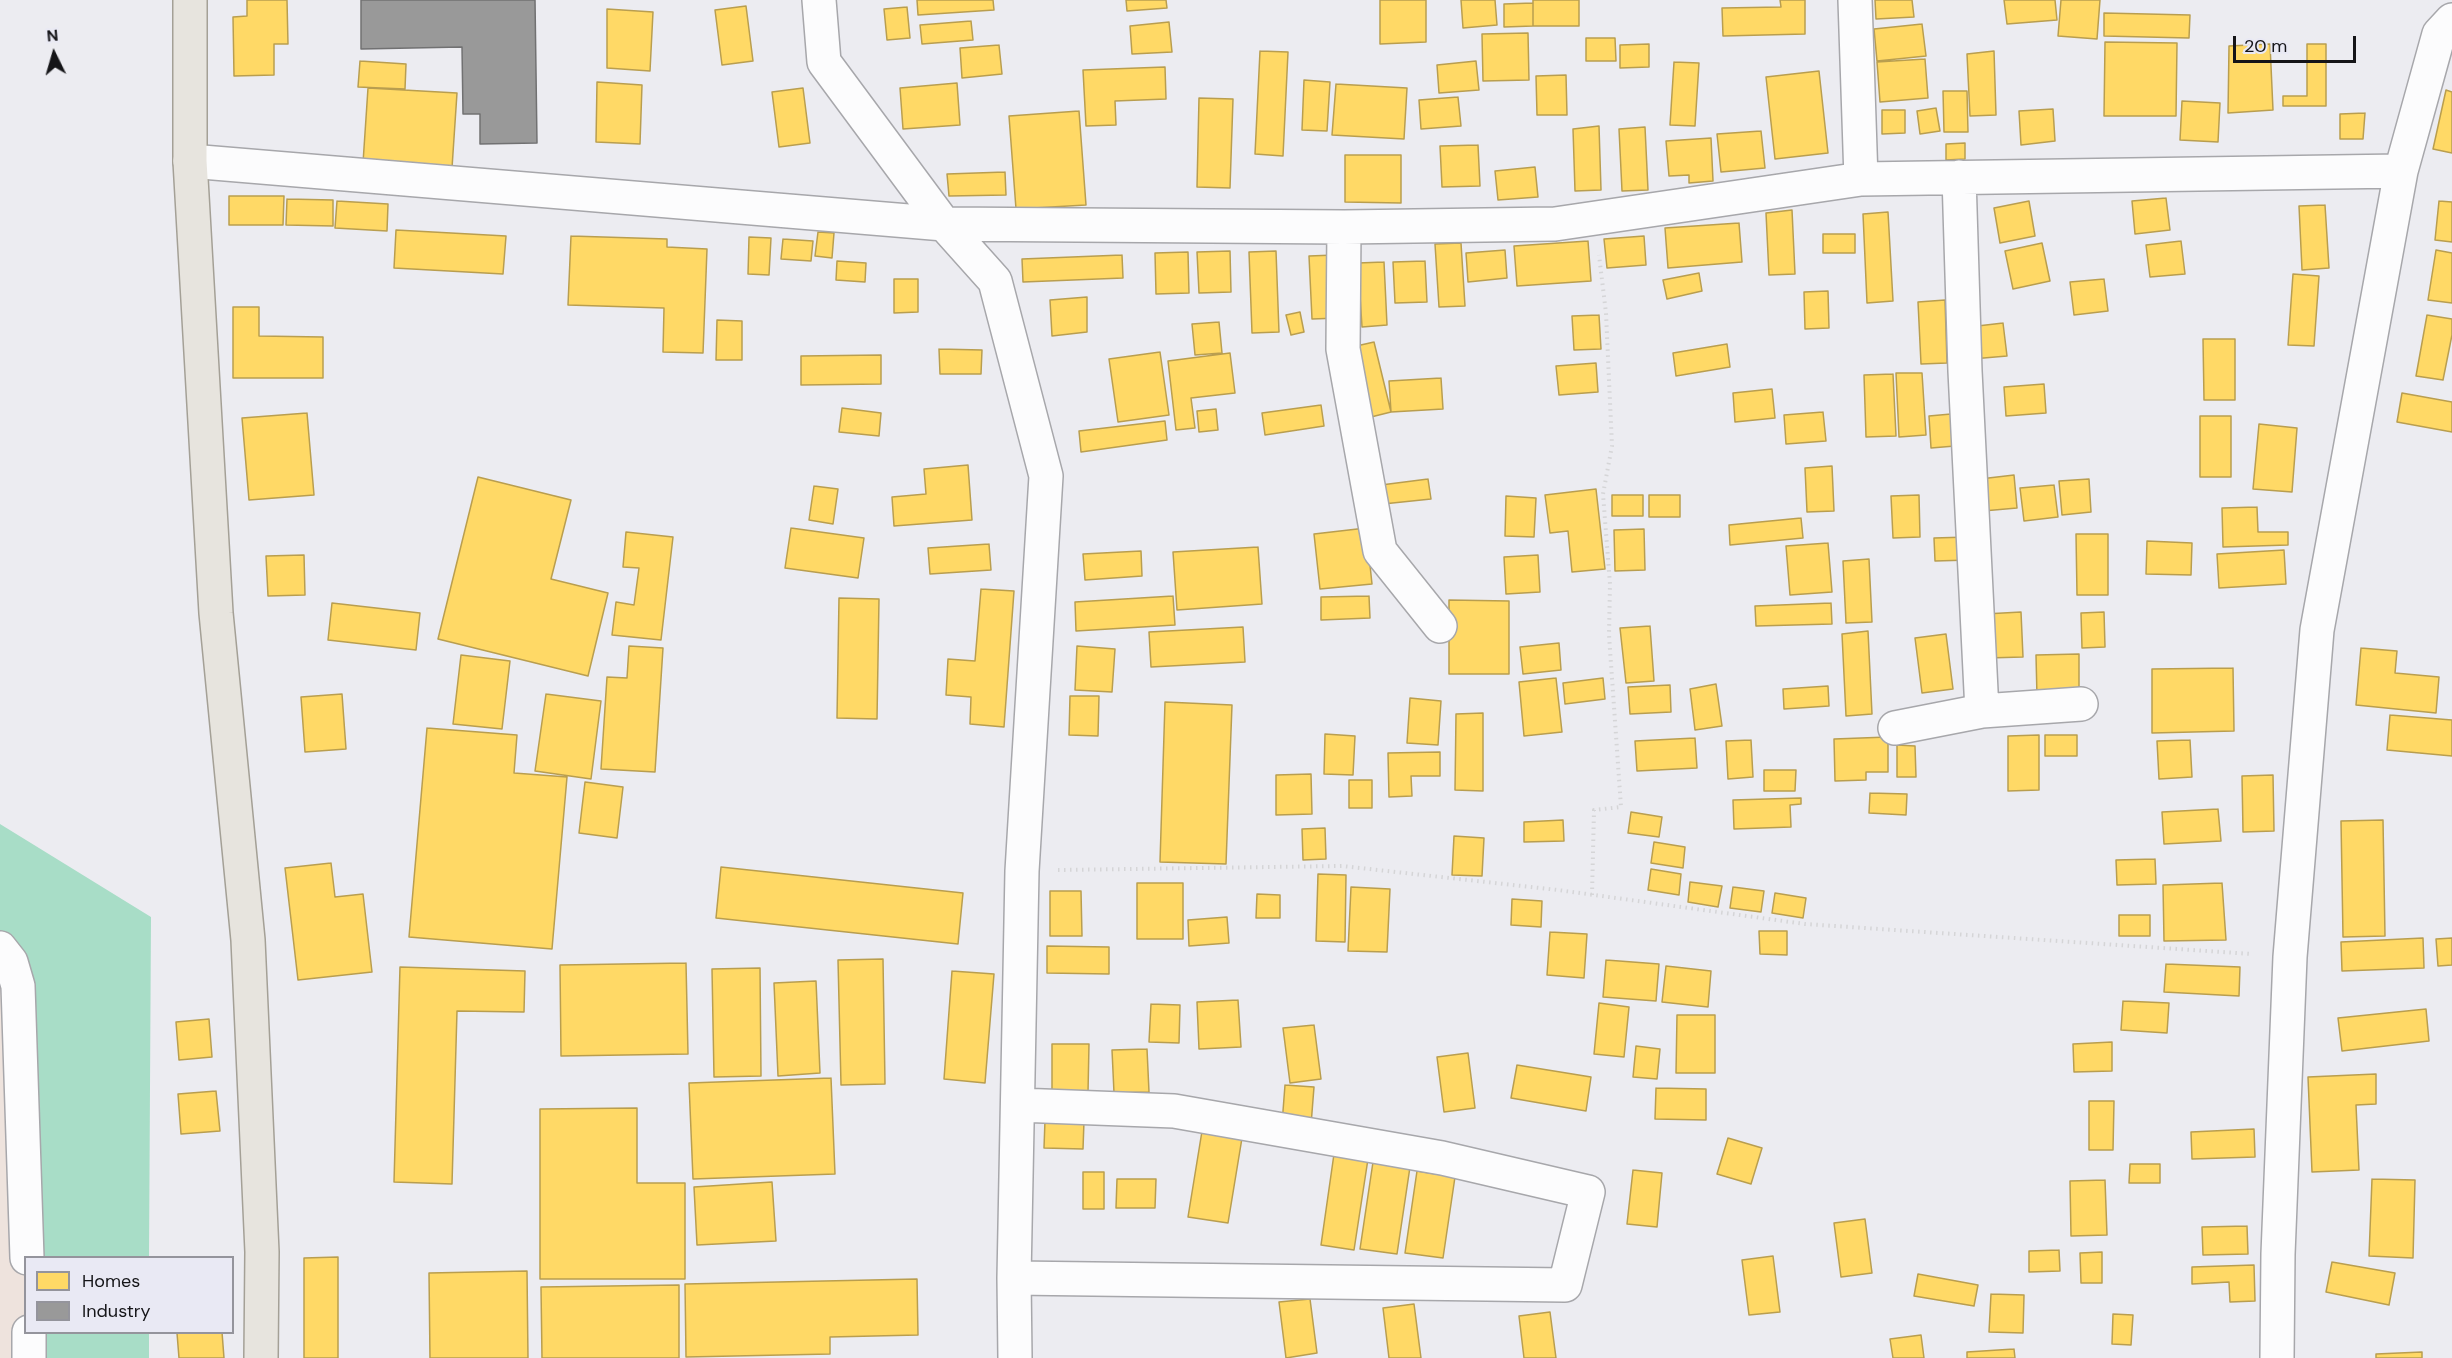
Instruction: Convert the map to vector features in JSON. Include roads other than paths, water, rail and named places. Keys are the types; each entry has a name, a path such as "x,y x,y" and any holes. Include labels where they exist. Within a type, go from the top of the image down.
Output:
{"main road":[{"path":"190,0 190,161 216,613 248,940 262,1252 261,1358"}],"street":[{"path":"819,0 824,62 944,224 995,281 1046,476 1022,871 1014,1278 1015,1358"},
{"path":"1855,0 1861,179"},
{"path":"2277,1358 2278,1254 2290,957 2317,630 2401,171 2439,34 2452,20"},
{"path":"190,161 944,224 1344,227 1556,224 1861,179 2401,171"},
{"path":"1959,177 1965,371 1982,711"},
{"path":"1344,227 1343,350 1380,551 1440,626"},
{"path":"1895,728 1982,711 2081,704"},
{"path":"0,948 11,962 18,986 27,1256"},
{"path":"1014,1278 1565,1285 1588,1192 1442,1158 1174,1110 1018,1105"},
{"path":"29,1334 29,1358"}]}
